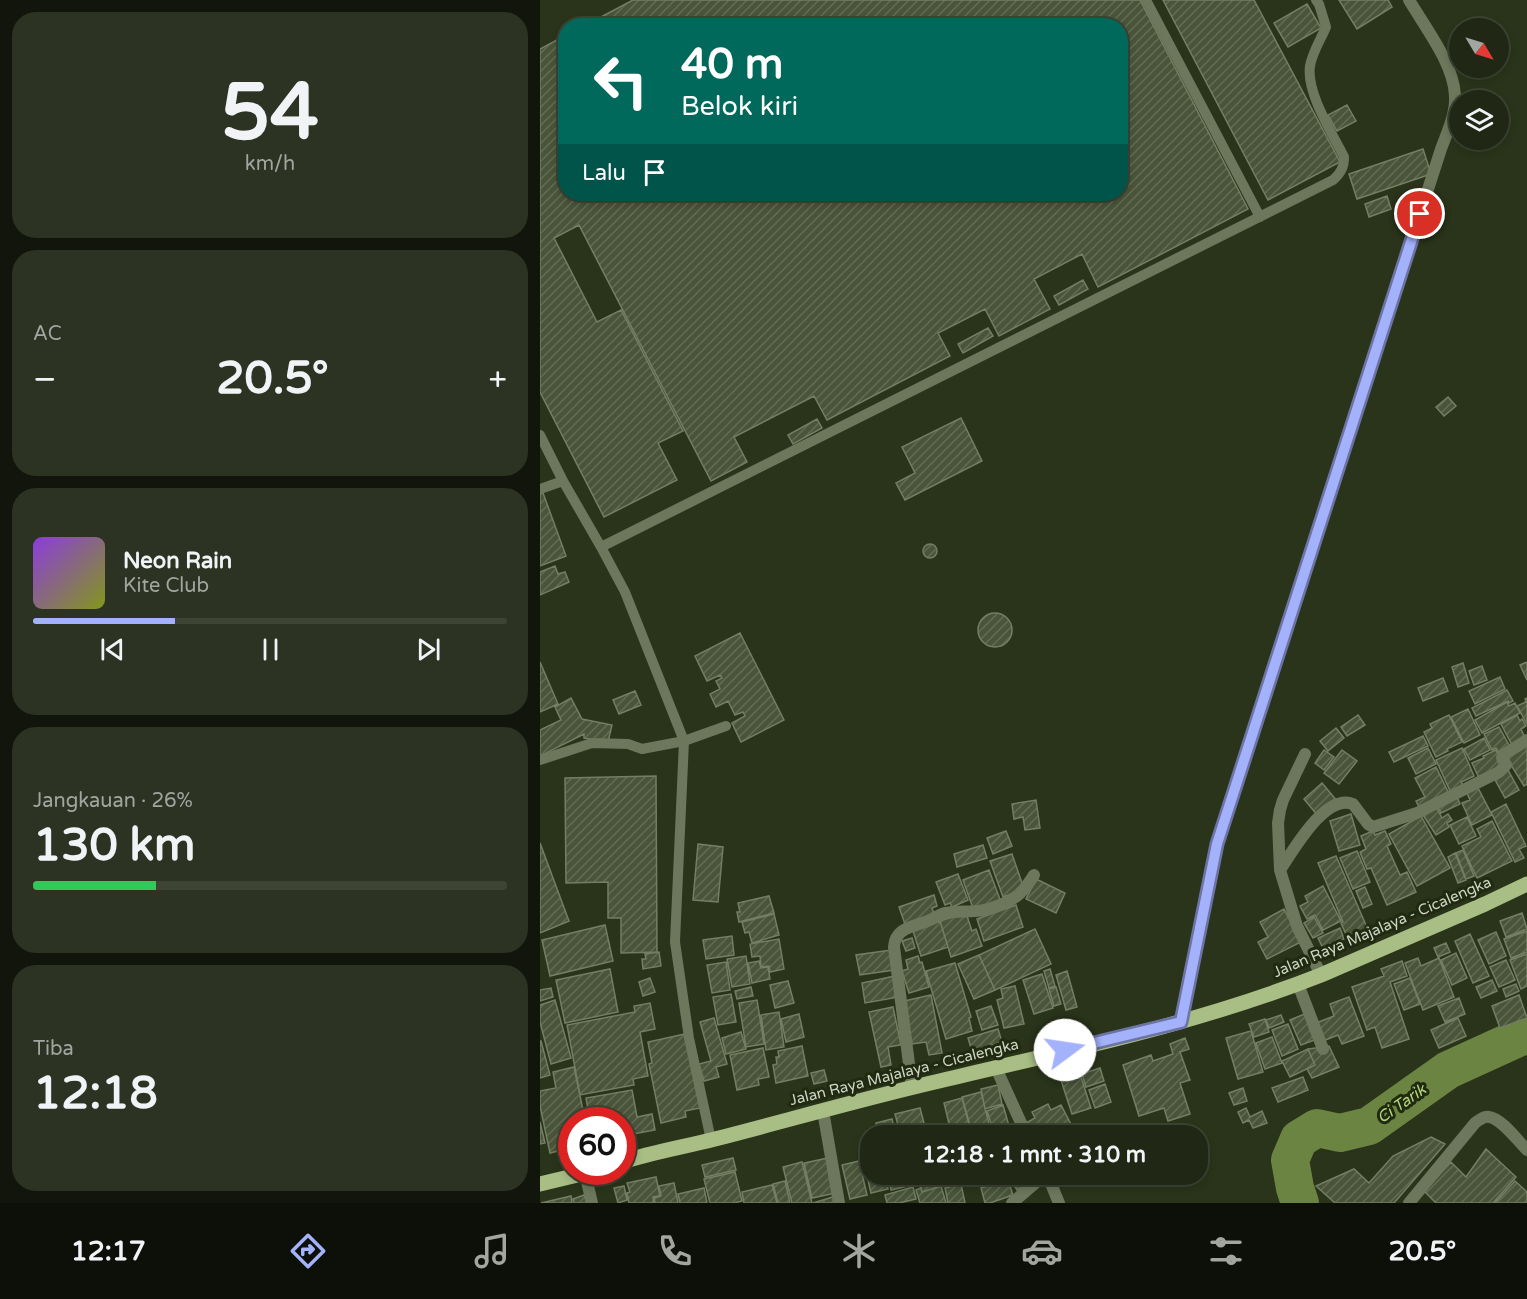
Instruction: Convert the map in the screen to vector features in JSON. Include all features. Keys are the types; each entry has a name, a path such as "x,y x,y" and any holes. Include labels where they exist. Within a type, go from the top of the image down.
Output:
{"main road":[{"name":"Jalan Raya Majalaya - Cicalengka","path":"636,1157 1181,1022 1321,975 1527,884"},
{"path":"540,1184 558,1179"}],"street":[{"path":"1181,1022 1217,844 1452,118 1456,97 1454,80 1442,54 1409,0"},
{"path":"1280,870 1315,821 1325,811 1341,802 1353,804 1368,824 1373,827 1417,813 1499,772 1506,765 1502,758 1503,755 1527,741"},
{"path":"1305,754 1280,810 1278,823 1280,870 1297,926 1321,975"},
{"path":"912,1088 894,940 905,929 940,915 979,912 999,906 1022,893 1034,875"},
{"path":"1298,984 1323,1049"},
{"path":"996,1068 1022,1125"},
{"path":"823,1111 839,1203"},
{"path":"1408,1203 1480,1119 1487,1116 1501,1122 1527,1150"},
{"path":"589,1185 592,1203"},
{"path":"1012,1203 1034,1185"},
{"path":"1052,1185 1059,1203"}],"lane":[{"path":"1146,0 1260,217"},
{"path":"601,547 1333,180 1344,167 1344,157 1316,102 1310,74 1311,64 1326,27 1316,0"},
{"path":"540,435 562,481 625,592 684,741 675,942 688,1038 711,1140"},
{"path":"540,489 562,481"},
{"path":"540,760 592,743 628,744 642,749 684,741 726,726"}],"building":[{"path":"633,0 1140,0 1248,209 1098,287 1082,254 1034,279 1050,309 999,336 985,309 938,333 950,356 827,420 814,396 734,437 747,462 711,481 579,225 554,238 597,322 621,310 683,431 658,443 677,480 604,517 540,392 540,49 558,39 558,201 1128,201 1128,18 599,18"},
{"path":"1163,0 1254,0 1340,162 1268,200"},
{"path":"1339,0 1388,0 1392,7 1357,29"},
{"path":"1307,4 1321,28 1288,47 1274,23"},
{"path":"1347,105 1356,121 1337,131 1328,115"},
{"path":"1423,149 1431,174 1357,199 1349,174"},
{"path":"1387,196 1391,209 1369,217 1365,204"},
{"path":"1083,280 1088,289 1059,305 1054,296"},
{"path":"988,328 993,336 963,353 958,344"},
{"path":"1448,397 1456,406 1444,416 1436,407"},
{"path":"961,418 982,461 905,500 896,483 915,473 902,447"},
{"path":"817,419 822,428 793,444 788,435"},
{"path":"543,493 566,556 540,566 540,494"},
{"path":"927,544 933,544 937,551 933,558 927,558 923,554 923,548"},
{"path":"555,566 558,574 565,572 569,582 540,595 540,572"},
{"path":"995,613 1007,618 1012,630 1007,642 995,647 983,642 978,630 983,618"},
{"path":"740,633 784,720 741,742 732,723 745,716 743,712 735,715 728,701 716,707 710,694 720,689 716,681 722,678 720,675 707,681 695,656"},
{"path":"540,662 558,704 540,712"},
{"path":"1527,662 1527,680 1520,665"},
{"path":"1463,663 1469,683 1458,687 1452,667"},
{"path":"1482,666 1487,680 1474,685 1469,671"},
{"path":"1500,677 1505,689 1475,704 1469,691"},
{"path":"1443,678 1448,691 1423,701 1418,688"},
{"path":"1507,690 1513,701 1509,703 1508,701 1476,716 1472,708"},
{"path":"635,691 641,705 619,714 613,700"},
{"path":"571,698 582,719 612,725 608,742 584,738 584,734 540,756 540,730 561,720 555,707"},
{"path":"1527,698 1527,724 1517,706 1526,702"},
{"path":"1507,702 1509,706 1515,703 1520,713 1482,733 1475,720"},
{"path":"1468,709 1480,735 1464,743 1451,717"},
{"path":"1358,715 1365,725 1347,736 1341,727"},
{"path":"1449,715 1462,742 1436,757 1424,732 1432,728 1430,724"},
{"path":"1517,715 1526,726 1521,729 1525,738 1512,745 1501,724"},
{"path":"1499,727 1510,747 1499,753 1496,748 1492,750 1484,734"},
{"path":"1336,728 1344,738 1328,751 1320,741"},
{"path":"1423,736 1428,746 1394,762 1389,752"},
{"path":"1484,738 1490,750 1470,760 1464,749"},
{"path":"1527,744 1527,784 1524,786 1506,757"},
{"path":"1428,748 1436,764 1416,774 1408,758"},
{"path":"1462,748 1474,776 1461,782 1464,787 1451,793 1436,760"},
{"path":"1324,750 1334,757 1324,770 1315,763"},
{"path":"1342,750 1357,761 1339,784 1324,773"},
{"path":"1496,750 1504,767 1479,778 1472,763"},
{"path":"1436,767 1449,794 1420,809 1416,801 1425,797 1415,778"},
{"path":"1508,770 1519,790 1505,798 1494,778"},
{"path":"656,776 657,952 621,953 621,918 608,918 608,882 566,883 565,778"},
{"path":"1322,783 1337,801 1318,816 1304,799"},
{"path":"1477,786 1492,815 1472,825 1462,803 1470,800 1466,791"},
{"path":"1457,797 1460,804 1441,813 1438,807"},
{"path":"1036,800 1040,828 1025,830 1023,817 1014,819 1012,804"},
{"path":"1506,804 1526,846 1519,849 1524,858 1515,862 1491,812"},
{"path":"1436,807 1442,818 1448,814 1452,820 1447,823 1449,827 1436,835 1423,815"},
{"path":"1351,814 1360,845 1339,851 1330,821"},
{"path":"1421,816 1450,868 1417,886 1389,834"},
{"path":"1467,817 1476,836 1459,844 1450,825"},
{"path":"1492,821 1512,861 1477,878 1462,846 1481,837 1477,829"},
{"path":"1006,831 1012,846 993,854 987,838"},
{"path":"1373,831 1375,835 1385,831 1391,844 1387,846 1400,875 1407,872 1416,892 1387,905 1371,868 1367,869 1360,852 1366,849 1361,836"},
{"path":"540,843 569,921 540,933"},
{"path":"698,844 723,847 718,902 693,900"},
{"path":"983,845 987,858 957,867 954,854"},
{"path":"1463,850 1474,876 1466,879 1456,853"},
{"path":"1357,851 1370,882 1353,889 1340,858"},
{"path":"1455,853 1466,880 1458,883 1448,857"},
{"path":"1012,854 1024,889 1003,897 990,861"},
{"path":"1336,856 1369,932 1349,941 1318,863"},
{"path":"989,870 1001,902 974,911 963,880"},
{"path":"958,874 968,900 952,907 950,903 945,905 936,882"},
{"path":"1036,879 1065,893 1056,913 1026,899"},
{"path":"1323,886 1341,921 1323,930 1315,915 1307,919 1300,906 1308,902 1305,896"},
{"path":"1365,887 1372,904 1363,908 1356,891"},
{"path":"934,895 937,906 932,908 935,917 906,927 899,907"},
{"path":"769,896 774,913 739,922 738,903"},
{"path":"1016,905 1023,927 984,941 977,919"},
{"path":"1284,909 1301,942 1267,959 1258,942 1268,937 1260,922"},
{"path":"966,913 972,931 976,929 982,946 951,957 940,921"},
{"path":"1522,913 1527,929 1506,937 1500,921"},
{"path":"774,914 779,935 752,943 749,932 745,933 742,922"},
{"path":"1314,917 1323,933 1313,938 1304,923"},
{"path":"940,921 948,947 921,956 913,931"},
{"path":"605,925 613,961 550,976 542,940"},
{"path":"1340,928 1344,939 1323,948 1318,938"},
{"path":"1035,929 1051,964 995,990 979,955"},
{"path":"1527,931 1527,952 1511,958 1504,939"},
{"path":"1496,932 1506,956 1489,964 1478,940"},
{"path":"1470,934 1489,976 1473,983 1455,941"},
{"path":"732,936 734,955 706,959 703,940"},
{"path":"912,938 915,948 906,951 902,941"},
{"path":"779,939 784,969 770,972 769,966 761,967 760,956 752,957 750,944"},
{"path":"1446,943 1450,952 1438,957 1434,948"},
{"path":"891,950 894,970 860,975 856,955"},
{"path":"659,952 661,966 643,969 642,959 646,959 645,954"},
{"path":"1456,953 1467,978 1452,985 1441,960"},
{"path":"1527,954 1527,986 1521,989 1510,960"},
{"path":"979,955 995,990 974,999 958,964"},
{"path":"746,956 750,984 732,987 727,959"},
{"path":"918,956 929,987 909,993 902,971 908,969 906,960"},
{"path":"1418,958 1421,966 1439,958 1454,997 1423,1010 1405,963"},
{"path":"1506,960 1515,980 1499,987 1490,967"},
{"path":"759,961 761,968 768,967 770,979 752,983 748,963"},
{"path":"1402,961 1407,976 1390,982 1409,1039 1382,1048 1375,1027 1367,1030 1352,987 1384,976 1381,969"},
{"path":"726,962 730,990 712,993 707,965"},
{"path":"955,963 971,1017 969,1018 972,1031 946,1039 926,971"},
{"path":"610,969 618,1012 565,1023 556,980"},
{"path":"1050,969 1055,986 1049,988 1044,971"},
{"path":"1067,971 1077,1007 1066,1010 1056,975"},
{"path":"1042,974 1053,1008 1034,1014 1023,980"},
{"path":"895,976 899,997 865,1003 862,983"},
{"path":"650,978 655,992 643,996 639,982"},
{"path":"1410,978 1420,1004 1404,1010 1394,984"},
{"path":"1492,980 1497,991 1481,998 1476,987"},
{"path":"788,981 794,1003 775,1008 770,985"},
{"path":"1516,984 1519,991 1506,997 1503,989"},
{"path":"1015,986 1024,1024 1004,1028 997,1000 1003,998 1001,989"},
{"path":"751,987 753,996 737,999 735,991"},
{"path":"1056,987 1061,1004 1054,1006 1049,989"},
{"path":"551,988 553,997 540,1001 540,990"},
{"path":"731,994 736,1022 718,1025 713,997"},
{"path":"931,995 942,1053 929,1055 926,1042 912,1044 904,1001"},
{"path":"1519,995 1527,1018 1500,1028 1492,1006"},
{"path":"1349,997 1364,1036 1342,1044 1338,1035 1323,1041 1316,1023 1334,1016 1330,1004"},
{"path":"1459,998 1465,1014 1445,1022 1438,1006"},
{"path":"555,1000 571,1058 551,1064 540,1022 540,1005"},
{"path":"757,1000 764,1044 746,1047 739,1003"},
{"path":"650,1003 655,1029 640,1032 648,1076 633,1079 634,1085 580,1095 567,1025 635,1012 634,1006"},
{"path":"991,1006 998,1025 982,1030 976,1011"},
{"path":"893,1007 901,1045 888,1047 891,1065 881,1067 869,1012"},
{"path":"779,1012 784,1047 766,1050 761,1015"},
{"path":"1307,1013 1317,1039 1301,1045 1290,1020"},
{"path":"799,1014 804,1037 786,1042 781,1019"},
{"path":"1281,1015 1284,1022 1269,1028 1266,1020"},
{"path":"714,1018 727,1064 716,1067 719,1077 704,1081 699,1064 711,1061 700,1022"},
{"path":"1458,1018 1466,1036 1439,1048 1431,1030"},
{"path":"1265,1019 1269,1032 1254,1037 1249,1024"},
{"path":"1288,1024 1298,1049 1282,1056 1272,1030"},
{"path":"998,1029 1002,1042 972,1051 968,1038"},
{"path":"1251,1031 1263,1072 1238,1079 1226,1038"},
{"path":"741,1032 746,1049 726,1054 722,1038"},
{"path":"685,1034 700,1108 685,1111 686,1117 661,1123 649,1064 652,1063 648,1042"},
{"path":"1272,1037 1282,1063 1265,1069 1256,1043"},
{"path":"1185,1038 1189,1049 1180,1052 1190,1080 1180,1083 1190,1114 1168,1121 1164,1108 1139,1116 1123,1065 1151,1055 1153,1061 1173,1054 1170,1044"},
{"path":"540,1041 550,1075 540,1078"},
{"path":"802,1046 808,1076 776,1083 773,1065 777,1064 778,1051"},
{"path":"1329,1046 1339,1067 1312,1078 1307,1069 1315,1065 1308,1049"},
{"path":"763,1048 769,1077 758,1079 759,1085 737,1090 730,1055"},
{"path":"1308,1049 1315,1065 1290,1077 1282,1061"},
{"path":"574,1067 582,1107 558,1107 558,1151 550,1153 540,1106 540,1091 556,1088 553,1072"},
{"path":"1100,1068 1104,1081 1086,1087 1082,1074"},
{"path":"824,1070 827,1081 814,1084 811,1073"},
{"path":"1079,1071 1091,1108 1072,1114 1060,1077"},
{"path":"1303,1077 1308,1090 1278,1102 1272,1088"},
{"path":"1105,1084 1111,1102 1095,1108 1089,1090"},
{"path":"998,1085 1002,1104 985,1109 981,1089"},
{"path":"1243,1088 1247,1101 1234,1105 1229,1093"},
{"path":"632,1090 635,1107 588,1107 586,1098"},
{"path":"981,1092 989,1125 970,1125 962,1097"},
{"path":"962,1098 969,1125 949,1125 944,1103"},
{"path":"1048,1104 1051,1110 1061,1105 1071,1125 1027,1125 1026,1123 1035,1118 1032,1112"},
{"path":"1003,1105 1009,1125 991,1125 987,1111"},
{"path":"920,1108 924,1125 898,1125 895,1114"},
{"path":"1246,1108 1250,1117 1262,1111 1267,1123 1253,1128 1249,1120 1243,1123 1238,1112"},
{"path":"636,1112 637,1117 652,1114 655,1130 636,1133"},
{"path":"892,1119 893,1125 876,1125 876,1123"},
{"path":"540,1122 545,1143 540,1144"},
{"path":"1431,1137 1445,1144 1394,1203 1335,1203 1316,1186 1354,1169 1369,1183 1393,1156"},
{"path":"1486,1149 1516,1177 1493,1203 1436,1203 1424,1191 1451,1162 1466,1177"},
{"path":"733,1158 736,1170 705,1177 702,1165"},
{"path":"828,1158 836,1193 812,1198 804,1163"},
{"path":"859,1161 860,1185 865,1185 867,1195 850,1199 842,1165"},
{"path":"802,1162 812,1203 792,1203 783,1167"},
{"path":"735,1172 742,1201 710,1203 704,1179"},
{"path":"656,1177 660,1196 653,1197 654,1203 629,1203 627,1193 630,1192 628,1185 636,1185 636,1181"},
{"path":"785,1181 790,1203 778,1203 773,1184"},
{"path":"1515,1181 1527,1192 1527,1203 1495,1203"},
{"path":"674,1183 678,1203 655,1203 654,1198 661,1196 659,1186"},
{"path":"772,1185 777,1203 744,1203 742,1192"},
{"path":"869,1185 887,1185 888,1189 871,1193"},
{"path":"890,1185 908,1185 908,1186 891,1190"},
{"path":"920,1185 945,1185 922,1192"},
{"path":"961,1185 965,1203 948,1203 945,1188"},
{"path":"991,1185 1010,1185 1013,1195 985,1203 981,1188"},
{"path":"1014,1185 1026,1185 1017,1190"},
{"path":"624,1186 627,1200 618,1203 614,1188"},
{"path":"941,1186 946,1203 920,1203 916,1190 921,1188 922,1192"},
{"path":"913,1187 916,1199 887,1203 885,1195"},
{"path":"704,1188 707,1203 680,1203 678,1194"},
{"path":"584,1195 587,1203 574,1203 573,1199"},
{"path":"571,1196 572,1203 541,1203"},
{"path":"836,1196 838,1203 813,1203"}],"waterway":[{"name":"Ci Tarik","path":"1300,1203 1290,1160 1299,1139 1317,1128 1340,1133 1369,1126 1448,1070 1527,1034"}],"route":[{"path":"1065,1050 1181,1022 1217,844 1420,214"}]}
